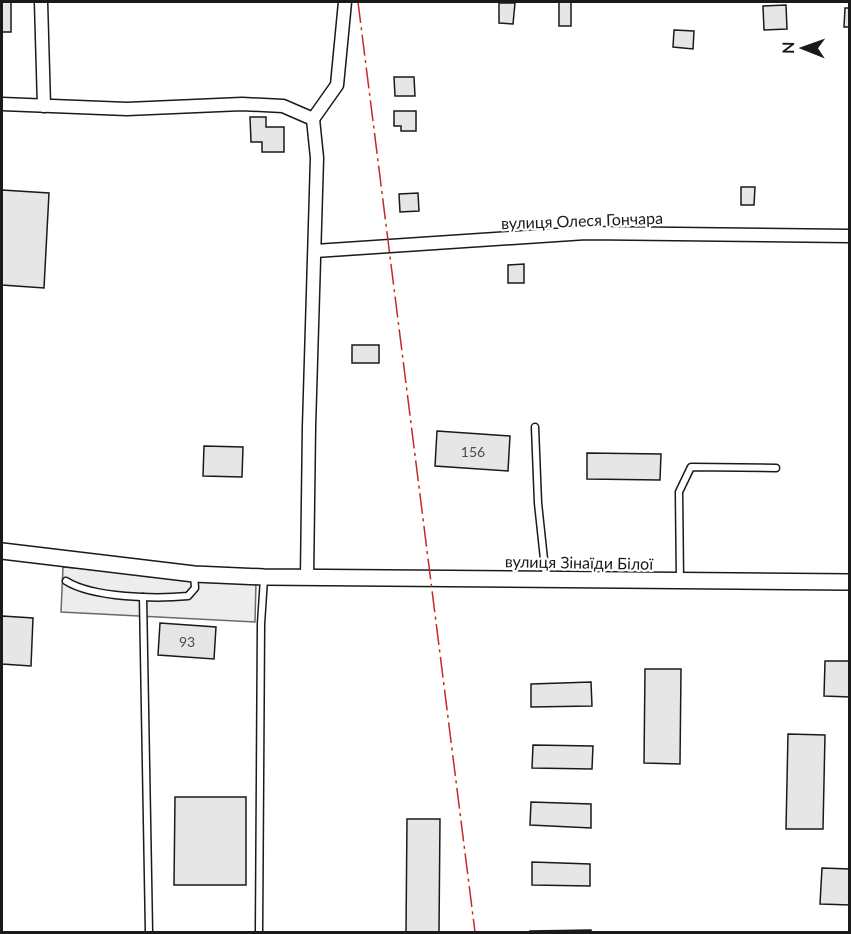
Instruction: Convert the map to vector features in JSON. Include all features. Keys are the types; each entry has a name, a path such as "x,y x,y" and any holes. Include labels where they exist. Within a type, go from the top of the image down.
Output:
{"street":[{"path":"41,2 44,106"},
{"path":"308,578 309,427 315,251 316,158 313,119 337,85 345,2"},
{"path":"2,104 127,109 242,104 283,106 313,119"},
{"name":"вулиця Олеся Гончара","path":"315,251 586,233 849,236"},
{"name":"вулиця Зінаїди Білої","path":"2,551 194,574 264,577 849,582"}],"lane":[{"path":"535,427 538,503 546,578"},
{"path":"680,581 679,492 691,467 776,468"},
{"path":"66,581 95,592 165,598 188,596 195,588 194,574"},
{"path":"260,933 261,624 264,577"},
{"path":"143,597 149,933"}],"shaded area":[{"path":"63,567 256,582 255,622 61,612"}],"building":[{"path":"2,2 11,2 11,32 2,32"},
{"path":"559,2 571,2 571,26 559,26"},
{"path":"499,3 515,3 513,24 499,23"},
{"path":"786,5 787,29 764,30 763,6"},
{"path":"845,8 850,8 850,27 844,27"},
{"path":"674,30 694,31 693,49 673,47"},
{"path":"394,77 414,77 415,96 395,96"},
{"path":"394,111 416,111 416,131 401,131 401,126 394,126"},
{"path":"250,117 266,117 266,127 284,127 284,152 262,152 262,142 251,142"},
{"path":"741,187 755,187 754,205 741,205"},
{"path":"2,190 49,193 44,288 2,285"},
{"path":"418,193 419,211 400,212 399,194"},
{"path":"524,264 524,283 508,283 508,265"},
{"path":"352,345 379,345 379,363 352,363"},
{"path":"437,431 510,436 508,471 435,466"},
{"path":"204,446 243,447 242,477 203,476"},
{"path":"587,453 661,454 660,480 587,479"},
{"path":"2,616 33,618 31,666 2,664"},
{"path":"160,623 216,627 214,659 158,655"},
{"path":"825,661 850,661 850,697 824,696"},
{"path":"645,669 681,669 680,764 644,763"},
{"path":"591,682 592,706 531,707 531,684"},
{"path":"788,734 825,735 823,829 786,829"},
{"path":"533,745 593,746 592,769 532,768"},
{"path":"175,797 246,797 246,885 174,885"},
{"path":"531,802 591,804 591,828 530,825"},
{"path":"407,819 440,819 439,932 406,932"},
{"path":"532,862 590,864 590,886 532,885"},
{"path":"822,868 850,869 850,905 820,904"},
{"path":"591,930 591,932 530,932 530,931"}],"power":[{"path":"358,2 475,932"}]}
